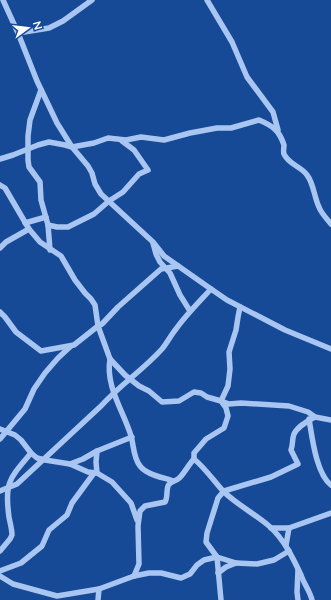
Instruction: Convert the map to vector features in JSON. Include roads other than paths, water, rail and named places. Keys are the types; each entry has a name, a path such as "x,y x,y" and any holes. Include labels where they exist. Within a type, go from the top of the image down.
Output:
{"street":[{"path":"4,0 41,90 57,123 72,147 88,166 95,184 101,194 153,242 164,256 211,289 240,307 284,330 331,349"},
{"path":"18,33 49,28 63,21 92,0"},
{"path":"207,0 232,42 247,77 273,112 284,148 284,154 308,176 318,206 331,224"},
{"path":"41,90 30,120 28,149 29,167 40,182 41,200 48,225 50,250"},
{"path":"0,159 49,142 72,147 94,143 108,138 120,140 141,137 164,140 217,128 231,128 256,120 262,121 278,131"},
{"path":"48,225 68,227 94,214 109,201 123,192 139,174 148,170 134,150 120,140"},
{"path":"0,185 6,188 29,229 40,242 61,256 75,280 91,299 95,306 98,326 110,359 125,375 162,402 179,401 194,392 201,393 207,398 230,404 241,403 289,406 308,412 312,419 312,438 320,468 325,481 331,485"},
{"path":"26,224 46,216"},
{"path":"0,248 6,242 29,229"},
{"path":"153,242 160,262 170,273 180,295 190,311"},
{"path":"0,312 16,332 41,351 74,345 102,324 118,307 161,269 178,266"},
{"path":"0,491 17,484 101,406 114,392 163,348 175,329 211,289"},
{"path":"221,401 228,386 230,369 229,352 236,330 240,307"},
{"path":"0,439 3,430 13,424 25,408 34,389 45,373 71,345"},
{"path":"110,359 110,377 114,392 132,437 133,451 140,466 149,473 173,481"},
{"path":"194,459 194,452 200,445 224,428 228,416 226,408 221,401"},
{"path":"221,600 218,557 206,542 207,533 218,498 224,491 271,476 298,464 291,450 294,434 301,426 312,419 331,420"},
{"path":"3,430 21,440 30,453 37,458 70,464 96,473 112,482 131,503 137,516 138,526 139,564 134,576"},
{"path":"70,464 83,459 97,450 132,437"},
{"path":"0,571 21,563 42,546 49,530 67,515 72,503 96,473 97,450"},
{"path":"1,548 12,535 7,501 7,488 10,479 30,453"},
{"path":"138,526 140,511 145,506 165,502 169,484 178,479 189,463 194,459"},
{"path":"194,459 203,466 224,491 271,528 289,551 310,592 312,600"},
{"path":"271,528 289,528 331,513"},
{"path":"286,546 289,528"},
{"path":"0,584 1,576 13,584 57,596 99,589 134,576 148,573 161,573 181,578 190,574 197,565 204,560 218,557 236,562 257,564 274,560 289,551"},
{"path":"218,573 236,562"},
{"path":"298,569 298,600"},
{"path":"98,600 99,589"}]}
